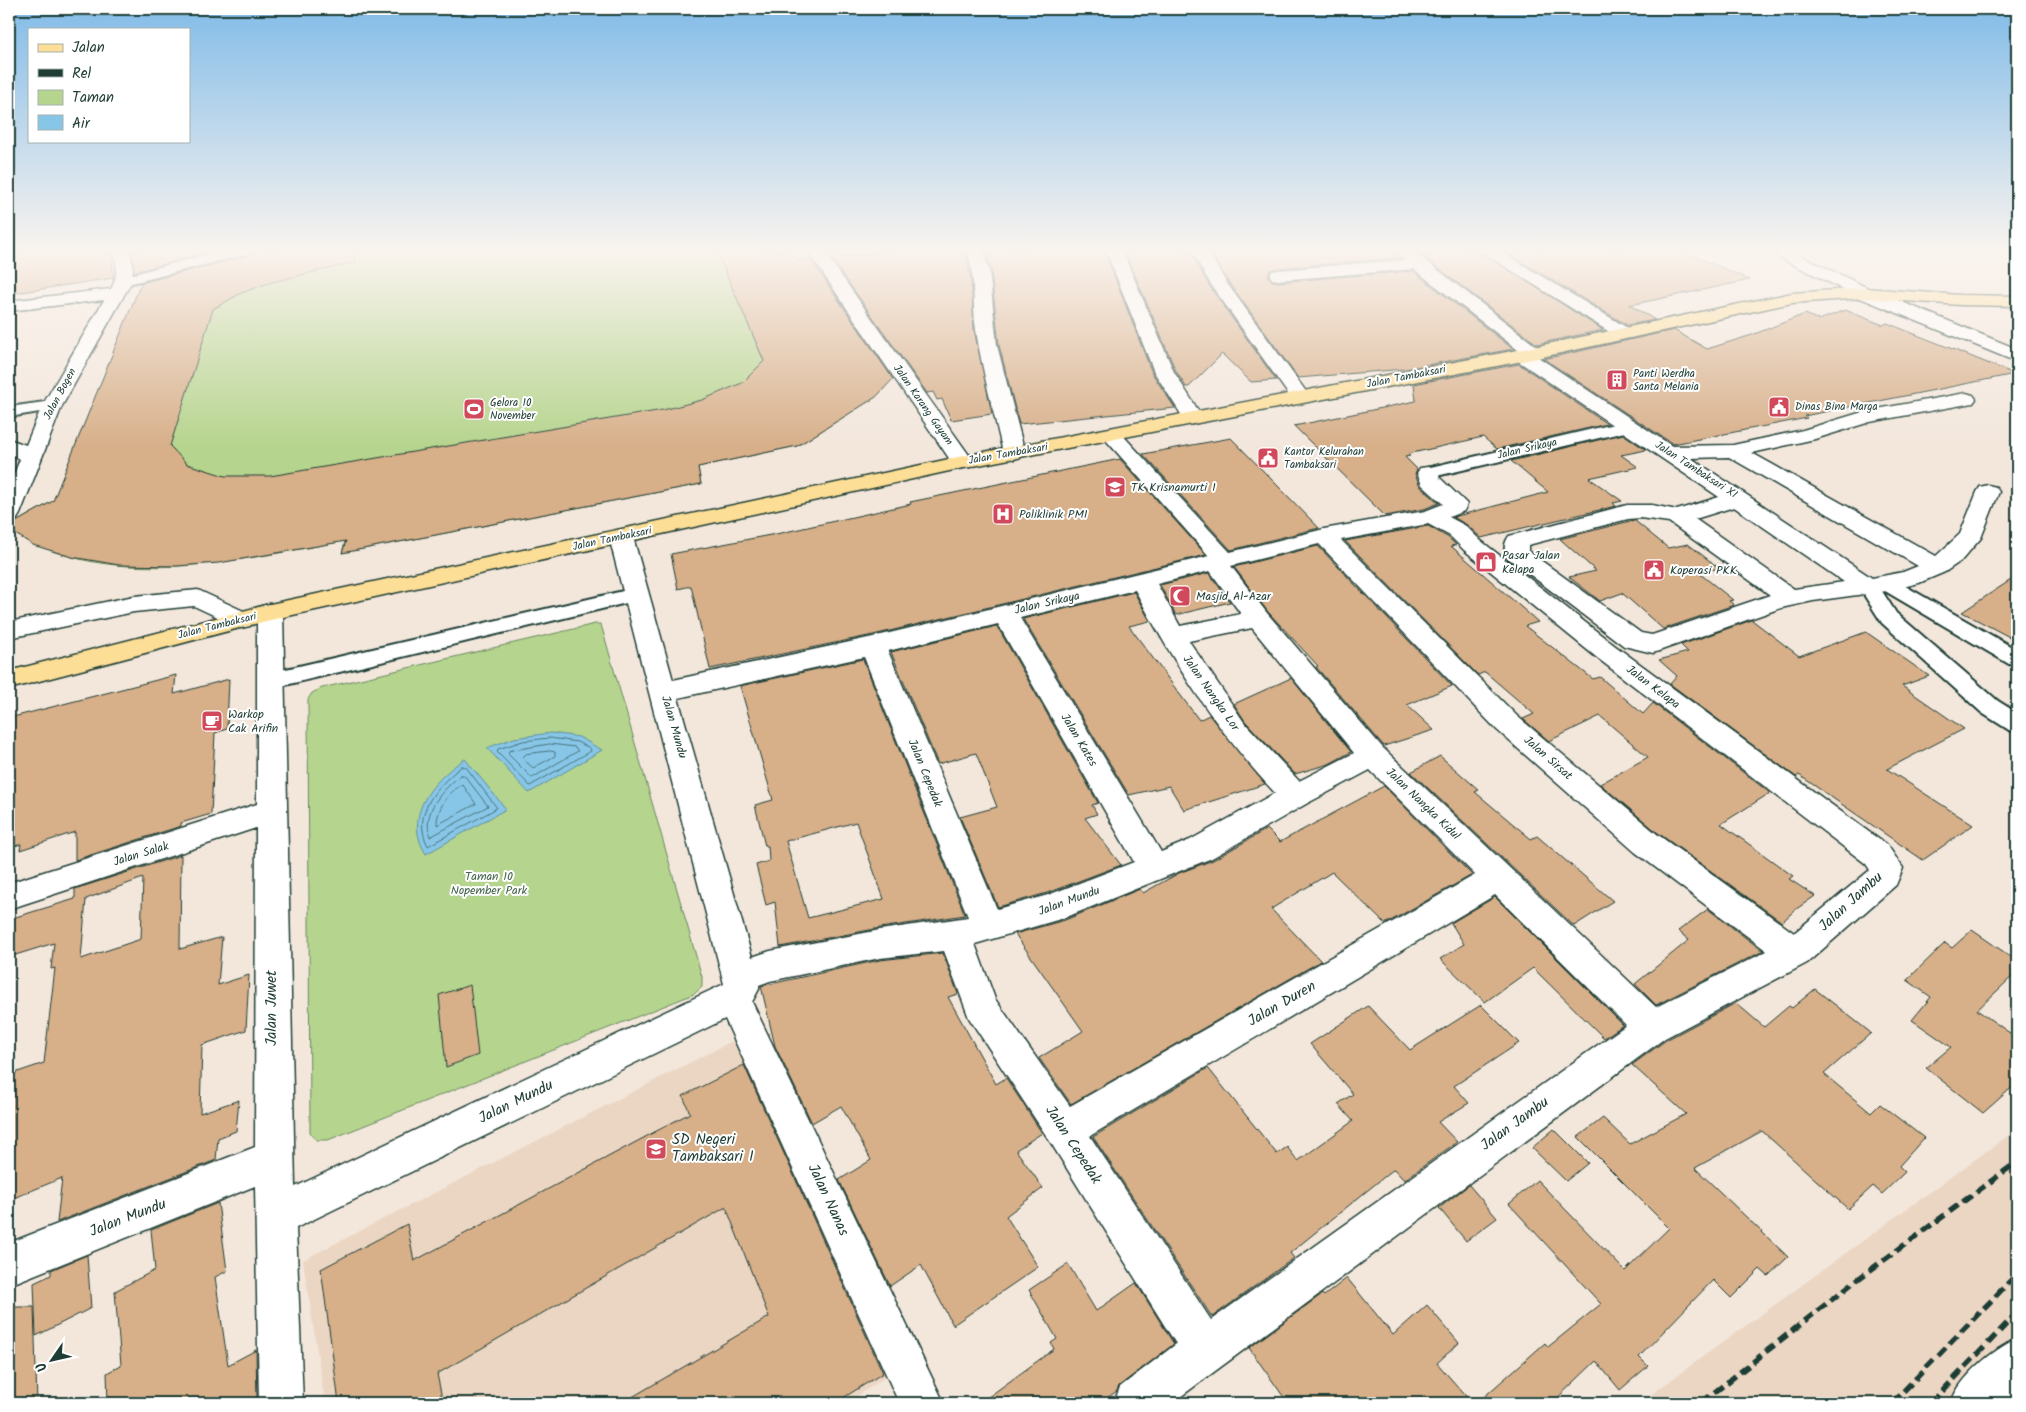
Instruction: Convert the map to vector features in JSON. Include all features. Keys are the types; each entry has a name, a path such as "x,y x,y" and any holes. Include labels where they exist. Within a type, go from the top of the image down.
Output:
{"main road":[{"name":"Jalan Tambaksari","path":"9,680 270,612 963,462 1528,354 1709,316"}],"street":[{"name":"Jalan Bogen","path":"9,514 52,406 103,316"},
{"name":"Jalan Karang Gayam","path":"861,316 963,462"},
{"path":"984,316 988,348 1014,453"},
{"path":"1141,316 1164,372 1193,418"},
{"path":"1242,316 1300,397"},
{"name":"Jalan Tambaksari XI","path":"1481,316 1528,354 1627,426 1878,585"},
{"path":"1595,316 1625,334"},
{"path":"1920,316 2017,356"},
{"path":"1670,452 1733,450 1808,435 1866,417 1966,399"},
{"name":"Jalan Nangka Kidul","path":"1111,434 1220,561 1258,619 1373,756 1652,1027"},
{"path":"9,445 31,456"},
{"path":"1733,450 1937,567"},
{"name":"Jalan Srikaya","path":"664,691 873,646 1324,536 1431,517 1456,506 1430,480 1428,473"},
{"path":"1790,598 1677,517 1650,511 1627,512 1517,541 1516,552 1633,640 1653,644 1790,598 1878,585 1937,567 1968,540 1978,521 1988,492"},
{"path":"1677,517 1739,498"},
{"name":"Jalan Kelapa","path":"1431,517 1458,531 1472,545 1605,651 1877,855"},
{"name":"Jalan Sirsat","path":"1324,536 1507,723 1646,843 1795,953"},
{"name":"Jalan Mundu","path":"621,537 664,691 737,987"},
{"name":"Jalan Nangka Lor","path":"1142,580 1172,636 1249,747 1295,796"},
{"path":"9,630 134,604 198,598 241,620"},
{"name":"Jalan Juwet","path":"270,612 273,680 273,1159 281,1403"},
{"name":"Jalan Kates","path":"1004,613 1154,868"},
{"path":"1172,636 1258,619"},
{"name":"Jalan Cepedak","path":"873,646 971,931 981,1007 1064,1130 1205,1350"},
{"name":"Jalan Mundu","path":"275,1217 737,987 770,966 880,944 971,931 1052,908 1201,849 1295,796 1373,756"},
{"name":"Jalan Salak","path":"9,896 273,811"},
{"name":"Jalan Jambu","path":"1136,1403 1205,1350 1652,1027 1795,953 1885,876 1887,868 1877,855"},
{"name":"Jalan Duren","path":"1064,1130 1498,877"},
{"name":"Jalan Nanas","path":"737,987 922,1403"},
{"name":"Jalan Mundu","path":"9,1264 200,1190 273,1159"},
{"path":"1972,1403 2017,1361"}],"lane":[{"path":"9,412 52,406"},
{"name":"Jalan Srikaya","path":"1428,473 1627,426"},
{"path":"1878,585 2017,659"},
{"path":"1878,585 1889,618 1990,707 2017,724"},
{"path":"273,680 636,594"}],"shaded area":[{"name":"SD Negeri Tambaksari I","path":"738,1038 896,1370 847,1403 325,1403 303,1260"},
{"path":"2017,1129 2017,1361 1973,1403 1642,1403 1657,1390"}],"green space":[{"name":"Gelora 10 November","path":"151,316 829,316 855,369 897,374 876,397 797,446 698,467 701,484 342,553 345,541 261,556 174,566 131,566 88,561 48,549 9,530 9,526 53,501"},
{"name":"Taman 10 Nopember Park","path":"600,624 602,628 702,977 702,987 694,994 328,1140 316,1140 310,1132 308,699 312,693 322,688"}],"water":[{"path":"551,733 579,737 602,750 529,793 487,748 514,738"},
{"path":"465,759 506,809 426,854 419,840 417,826 424,800 442,777"}],"building":[{"path":"128,316 211,316 170,446 187,464 225,476 270,476 663,410 702,400 742,383 764,361 744,316 850,316 893,379 876,397 797,446 698,467 701,484 342,553 346,541 219,563 177,566 119,565 72,557 33,545 9,530 9,526 53,501"},
{"path":"872,316 973,316 974,330 992,414 951,420 942,399 937,400 933,392 927,393"},
{"path":"996,316 1130,316 1152,373 1175,408 1019,424 999,345"},
{"path":"1152,316 1231,316 1276,380 1251,382 1222,354 1189,387 1186,387 1176,371"},
{"path":"1253,316 1471,316 1513,349 1405,369 1298,378"},
{"path":"1501,316 1581,316 1603,330 1537,344"},
{"path":"1612,316 1648,316 1655,320 1627,325"},
{"path":"1800,316 1809,316 1819,320 1830,316 1860,316 1883,325 1887,323 2015,374 1673,444 1544,359 1674,330 1707,349 1752,335"},
{"path":"1519,364 1607,424 1497,449 1483,437 1408,454 1410,456 1405,457 1417,469 1415,474 1420,486 1439,503 1424,509 1385,516 1294,426 1416,401 1414,384"},
{"path":"1623,434 1646,450 1621,455 1638,467 1589,478 1622,501 1613,503 1616,506 1481,538 1467,525 1453,517 1548,492 1511,461"},
{"path":"1231,438 1319,528 1231,550 1143,454"},
{"path":"1120,459 1206,555 873,635 710,669 691,586 678,589 671,554 781,533 911,504 910,502"},
{"name":"Koperasi PKK","path":"1634,520 1668,548 1688,544 1719,568 1699,573 1733,600 1729,601 1734,605 1663,629 1622,593 1600,601 1569,577 1596,571 1560,539"},
{"path":"1428,526 1449,538 1456,545 1451,546 1538,622 1525,626 1593,679 1600,677 1643,714 1653,703 1770,793 1721,824 1793,876 1789,879 1815,896 1782,922 1658,833 1600,784 1648,757 1600,716 1549,741 1523,719 1534,714 1485,672 1478,675 1345,541"},
{"path":"1318,546 1452,686 1407,705 1434,730 1384,746 1316,667 1318,666 1268,612 1234,567"},
{"path":"1209,573 1230,602 1176,615 1160,585"},
{"path":"2017,576 2017,641 1962,612"},
{"path":"1134,592 1150,621 1129,626 1199,720 1209,715 1265,784 1184,810 1169,786 1129,795 1023,619"},
{"path":"1752,620 1799,656 1866,632 1929,676 1902,686 1964,729 1887,769 1973,825 1923,860 1799,775 1796,777 1670,684 1677,676 1659,660 1688,652 1681,645"},
{"path":"997,626 1098,803 1092,805 1097,814 1085,818 1121,865 1047,893 998,907 960,817 997,807 976,753 938,764 891,652"},
{"path":"863,659 965,915 880,928 780,947 775,902 766,905 756,865 769,861 768,846 765,846 755,805 773,800 740,686","holes":["856,822 884,899 808,918 786,841"]},
{"path":"176,675 174,694 229,679 227,729 215,733 211,814 181,823 181,826 75,860 75,832 20,850 21,844 9,848 9,718"},
{"path":"1291,678 1351,752 1329,764 1295,774 1245,721 1234,704"},
{"path":"1440,756 1479,790 1475,792 1531,839 1537,836 1613,901 1574,926 1411,772"},
{"path":"1384,786 1472,875 1385,924 1332,872 1271,909 1321,961 1071,1104 1039,1058 1083,1031 1015,934 1065,920 1140,889 1143,893 1179,873 1213,860 1267,829 1280,842"},
{"path":"181,855 180,949 222,937 218,985 249,975 246,1030 202,1045 200,1113 239,1100 236,1131 218,1138 216,1160 57,1222 62,1178 9,1200 9,1075 44,1063 55,968 51,969 54,943 9,957 9,919 75,899 75,889","holes":["143,878 141,939 81,959 86,899"]},
{"path":"1495,897 1623,1025 1604,1038 1533,968 1485,1002 1440,959 1464,944 1451,923"},
{"path":"1708,909 1763,951 1656,1005 1635,984 1689,940 1678,931"},
{"path":"1972,930 2017,961 2017,972 1977,1010 2017,1038 2017,1083 1983,1113 1926,1068 1951,1047 1912,1020 1931,997 1907,980 1945,943 1952,948"},
{"path":"943,953 958,994 948,997 996,1084 1006,1078 1042,1133 1016,1150 1043,1188 1006,1216 1038,1267 953,1325 921,1265 890,1286 839,1180 871,1160 841,1106 812,1123 775,1046 761,986 880,960"},
{"path":"470,985 478,1055 446,1067 439,995"},
{"path":"1815,989 1871,1033 1824,1074 1871,1113 1880,1104 1924,1138 1899,1166 1905,1172 1882,1194 1873,1186 1848,1209 1762,1131 1695,1168 1788,1257 1768,1276 1760,1269 1731,1298 1713,1280 1639,1357 1648,1366 1620,1390 1596,1361 1552,1403 1477,1403 1545,1343 1548,1347 1601,1304 1509,1204 1537,1180 1625,1271 1669,1228 1578,1137 1603,1118 1630,1144 1686,1114 1632,1065 1666,1040 1736,1003 1764,1027 1789,1006 1792,1008"},
{"path":"1481,1005 1519,1043 1454,1086 1469,1103 1438,1122 1457,1142 1404,1180 1394,1169 1290,1253 1294,1258 1212,1317 1093,1137 1208,1068 1277,1154 1287,1147 1298,1161 1353,1121 1338,1104 1353,1094 1310,1044 1368,1006 1410,1050"},
{"path":"744,1065 883,1373 835,1403 622,1403 769,1317 726,1207 437,1374 443,1403 339,1403 321,1269 407,1224 414,1261 690,1113 683,1096"},
{"path":"1554,1129 1588,1163 1566,1181 1532,1148"},
{"path":"1469,1185 1497,1218 1466,1241 1439,1208"},
{"path":"218,1203 227,1271 215,1277 228,1365 256,1350 257,1403 108,1403 107,1373 121,1365 115,1291 155,1270 151,1230"},
{"path":"87,1255 91,1308 36,1336 34,1283 51,1275 51,1270"},
{"path":"1068,1264 1096,1311 1136,1283 1174,1344 1100,1403 980,1403 1054,1349 1051,1343 1057,1339 1029,1290"},
{"path":"1347,1278 1393,1335 1427,1305 1459,1343 1437,1363 1472,1403 1288,1403 1249,1348 1322,1294 1324,1296"},
{"path":"9,1307 34,1307 37,1403 9,1403"}],"railway":[{"path":"1701,1403 1854,1282 2017,1162"},
{"path":"1892,1403 2017,1274"},
{"path":"1931,1403 2017,1313"}],"place":[{"name":"Panti Werdha Santa Melania","path":"1617,380"},
{"name":"Dinas Bina Marga","path":"1779,407"},
{"name":"Gelora 10 November","path":"474,409"},
{"name":"Kantor Kelurahan Tambaksari","path":"1268,458"},
{"name":"TK Krisnamurti 1","path":"1115,487"},
{"name":"Poliklinik PMI","path":"1003,514"},
{"name":"Pasar Jalan Kelapa","path":"1486,562"},
{"name":"Koperasi PKK","path":"1654,570"},
{"name":"Masjid Al-Azar","path":"1180,596"},
{"name":"Warkop Cak Arifin","path":"212,721"},
{"name":"SD Negeri Tambaksari I","path":"656,1149"}]}
